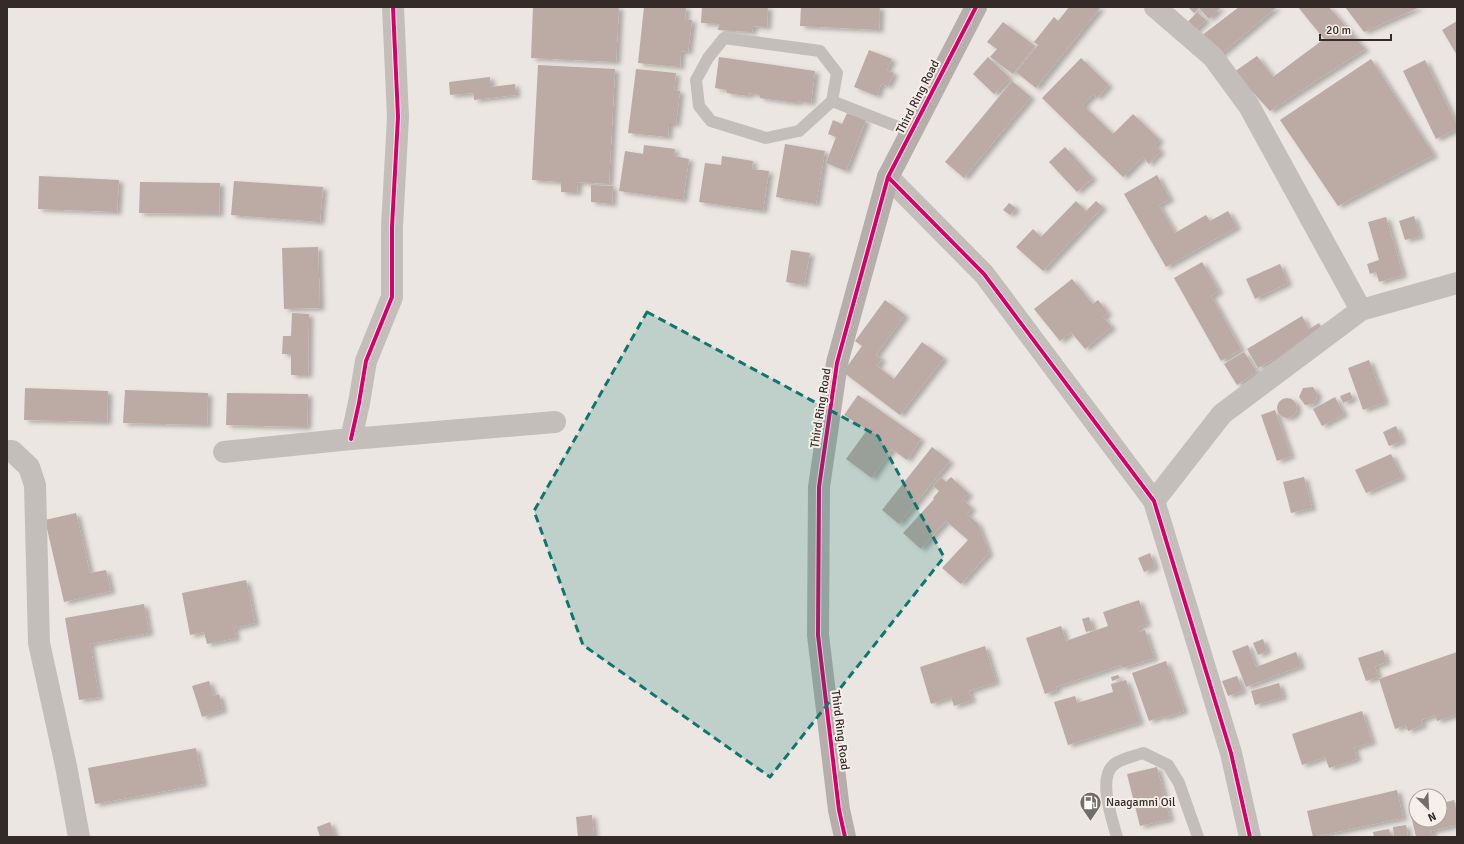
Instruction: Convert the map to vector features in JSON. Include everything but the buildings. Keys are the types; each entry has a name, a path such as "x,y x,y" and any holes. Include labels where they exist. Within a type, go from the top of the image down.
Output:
{"street":[{"path":"351,439 366,361 392,297 392,227 398,117 393,7"},
{"name":"Third Ring Road","path":"845,837 839,810 818,635 819,487 837,363 888,177 976,7"},
{"path":"1155,7 1213,57 1249,106 1361,310"},
{"path":"888,177 984,274 1154,502 1231,753 1250,837"},
{"path":"1154,502 1222,414 1361,310 1457,283"},
{"path":"224,452 351,439 555,422"},
{"path":"7,451 12,451 29,467 35,485 39,643 66,766 79,837"}],"lane":[{"path":"724,38 820,51 837,73 832,101 799,131 766,138 711,122 699,106 696,80 708,58 724,38"},
{"path":"832,101 911,132"},
{"path":"1117,837 1110,811 1106,787 1108,773 1116,763 1143,753 1168,765 1179,783 1198,837"}],"highlighted area":[{"path":"647,312 878,436 944,557 770,777 583,645 534,511"}],"cycle path":[{"path":"351,439 366,361 392,297 392,227 398,117 393,7"},
{"path":"845,837 839,810 818,635 819,487 837,363 888,177 976,7"},
{"path":"888,177 984,274 1154,501 1231,753 1250,837"}],"place":[{"name":"Naagamni Oil","path":"1091,822"}]}
